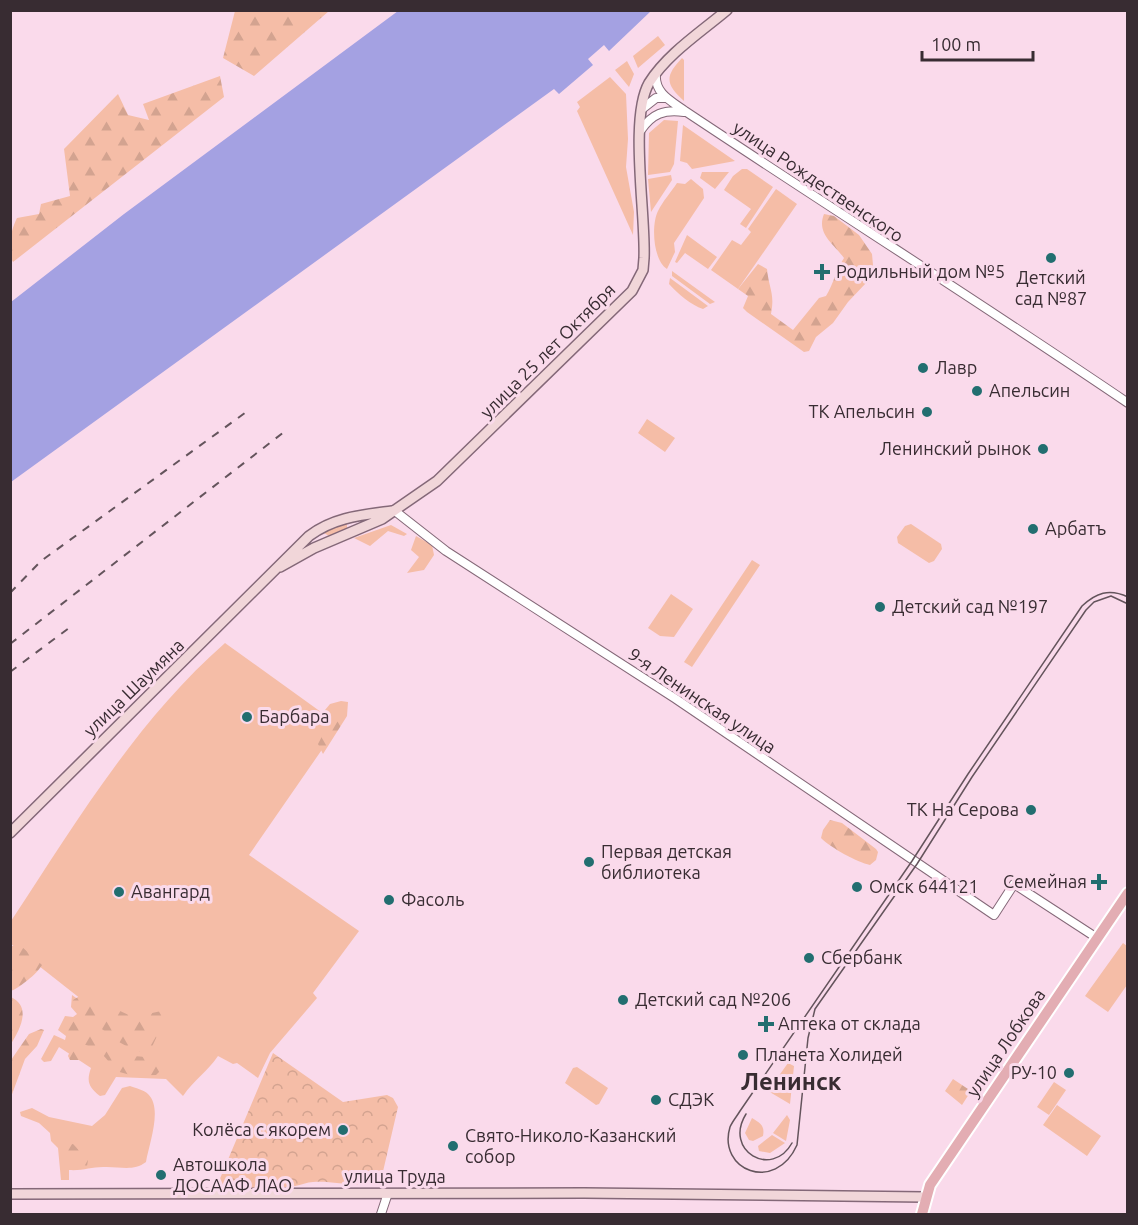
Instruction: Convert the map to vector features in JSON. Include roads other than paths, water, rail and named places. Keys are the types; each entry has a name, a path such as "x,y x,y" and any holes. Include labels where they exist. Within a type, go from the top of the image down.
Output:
{"main road":[{"path":"642,105 648,86 656,75 679,50 727,10"},
{"name":"улица 25 лет Октября","path":"395,510 422,493 460,460 632,291 643,270 644,258 640,129 642,105"},
{"name":"улица Шаумяна","path":"10,833 324,525 357,515 395,510"},
{"name":"улица Шаумяна","path":"280,567 329,541 366,527 395,510"},
{"path":"324,525 321,532 323,538 329,541"},
{"name":"улица Лобкова","path":"922,1215 924,1197 939,1170 1128,893"},
{"name":"улица Труда","path":"10,1194 388,1193 924,1197"}],"street":[{"path":"656,75 657,87 666,98"},
{"path":"642,105 656,98 666,98"},
{"name":"улица Рождественского","path":"666,98 1128,403"},
{"path":"640,129 659,113 670,111 688,113"},
{"name":"9-я Ленинская улица","path":"395,510 446,551 676,699 994,915 1014,884 1097,938"},
{"path":"381,1215 388,1193"}],"tram line":[{"path":"1128,597 1109,592 1103,593 1082,606 912,861 732,1123 728,1142 732,1155 740,1165 750,1170 763,1172 775,1169 787,1160 797,1145 808,1038 815,1009 917,864 972,777 1086,610 1094,602 1111,596 1128,604"},
{"path":"746,1114 741,1127 741,1139 745,1149 753,1156 773,1159 783,1154 792,1143"}],"railway":[{"path":"10,593 41,561 249,410"},
{"path":"10,644 284,432"},
{"path":"10,672 73,625"}],"place":[{"name":"Детский сад №87","path":"1051,258"},
{"name":"Родильный дом №5","path":"822,272"},
{"name":"Лавр","path":"923,368"},
{"name":"Апельсин","path":"977,391"},
{"name":"ТК Апельсин","path":"927,412"},
{"name":"Ленинский рынок","path":"1043,449"},
{"name":"Арбатъ","path":"1033,529"},
{"name":"Детский сад №197","path":"880,607"},
{"name":"Барбара","path":"247,717"},
{"name":"ТК На Серова","path":"1031,810"},
{"name":"Первая детская библиотека","path":"589,862"},
{"name":"Семейная","path":"1099,882"},
{"name":"Омск 644121","path":"857,887"},
{"name":"Авангард","path":"119,892"},
{"name":"Фасоль","path":"389,900"},
{"name":"Сбербанк","path":"809,958"},
{"name":"Детский сад №206","path":"623,1000"},
{"name":"Аптека от склада","path":"766,1024"},
{"name":"Планета Холидей","path":"743,1055"},
{"name":"РУ-10","path":"1069,1073"},
{"name":"СДЭК","path":"656,1100"},
{"name":"Колёса с якорем","path":"343,1130"},
{"name":"Свято-Николо-Казанский собор","path":"453,1146"},
{"name":"Автошкола ДОСААФ ЛАО","path":"161,1175"}],"district":[{"name":"Ленинск","path":"791,1082"}]}
